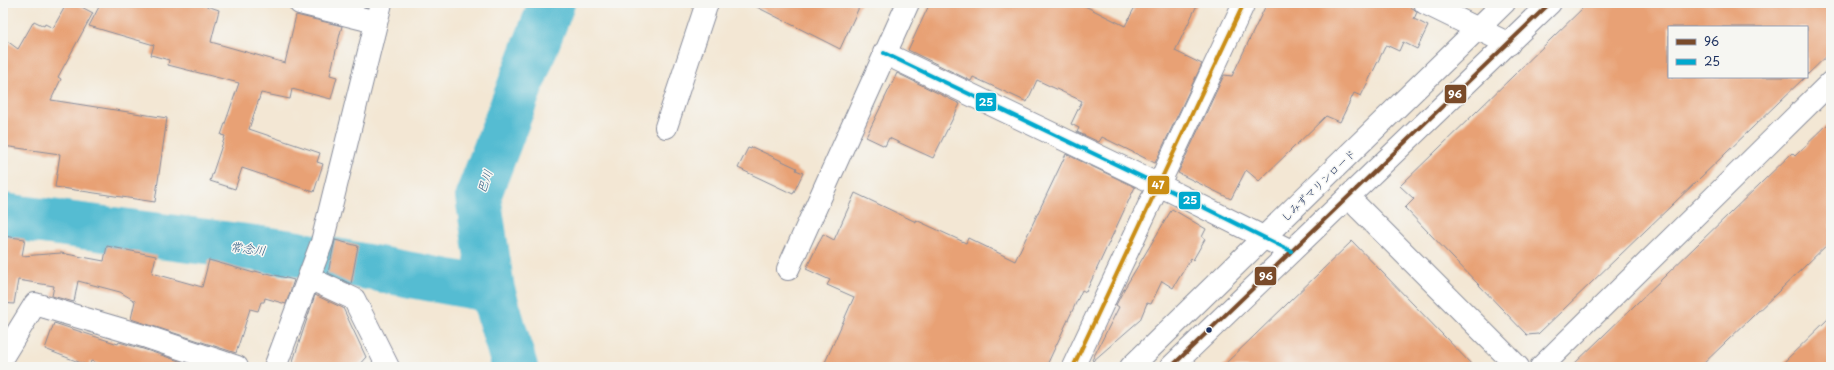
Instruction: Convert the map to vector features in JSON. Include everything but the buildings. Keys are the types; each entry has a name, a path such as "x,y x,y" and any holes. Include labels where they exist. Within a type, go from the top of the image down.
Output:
{"main road":[{"path":"275,367 322,242 379,13 300,3"},
{"path":"666,127 707,3"},
{"path":"788,269 884,53 908,3"},
{"path":"1073,367 1244,3"},
{"path":"1425,3 1509,44"},
{"name":"しみずマリンロード","path":"1131,367 1504,3"},
{"path":"1171,367 1550,3"},
{"path":"884,53 1159,185 1291,251"},
{"path":"1541,367 1831,82"},
{"path":"1348,197 1518,367"},
{"path":"309,278 354,299 388,367"},
{"path":"3,356 35,304 147,337 237,367"}],"waterway":[{"name":"巴川","path":"515,367 492,290 478,196 552,3"},
{"name":"常念川","path":"3,216 292,253 492,290"}],"transit line":[{"name":"47","path":"1073,367 1244,3"},
{"name":"96","path":"1171,367 1550,3"},
{"name":"25","path":"884,53 1159,185 1291,251"}]}
